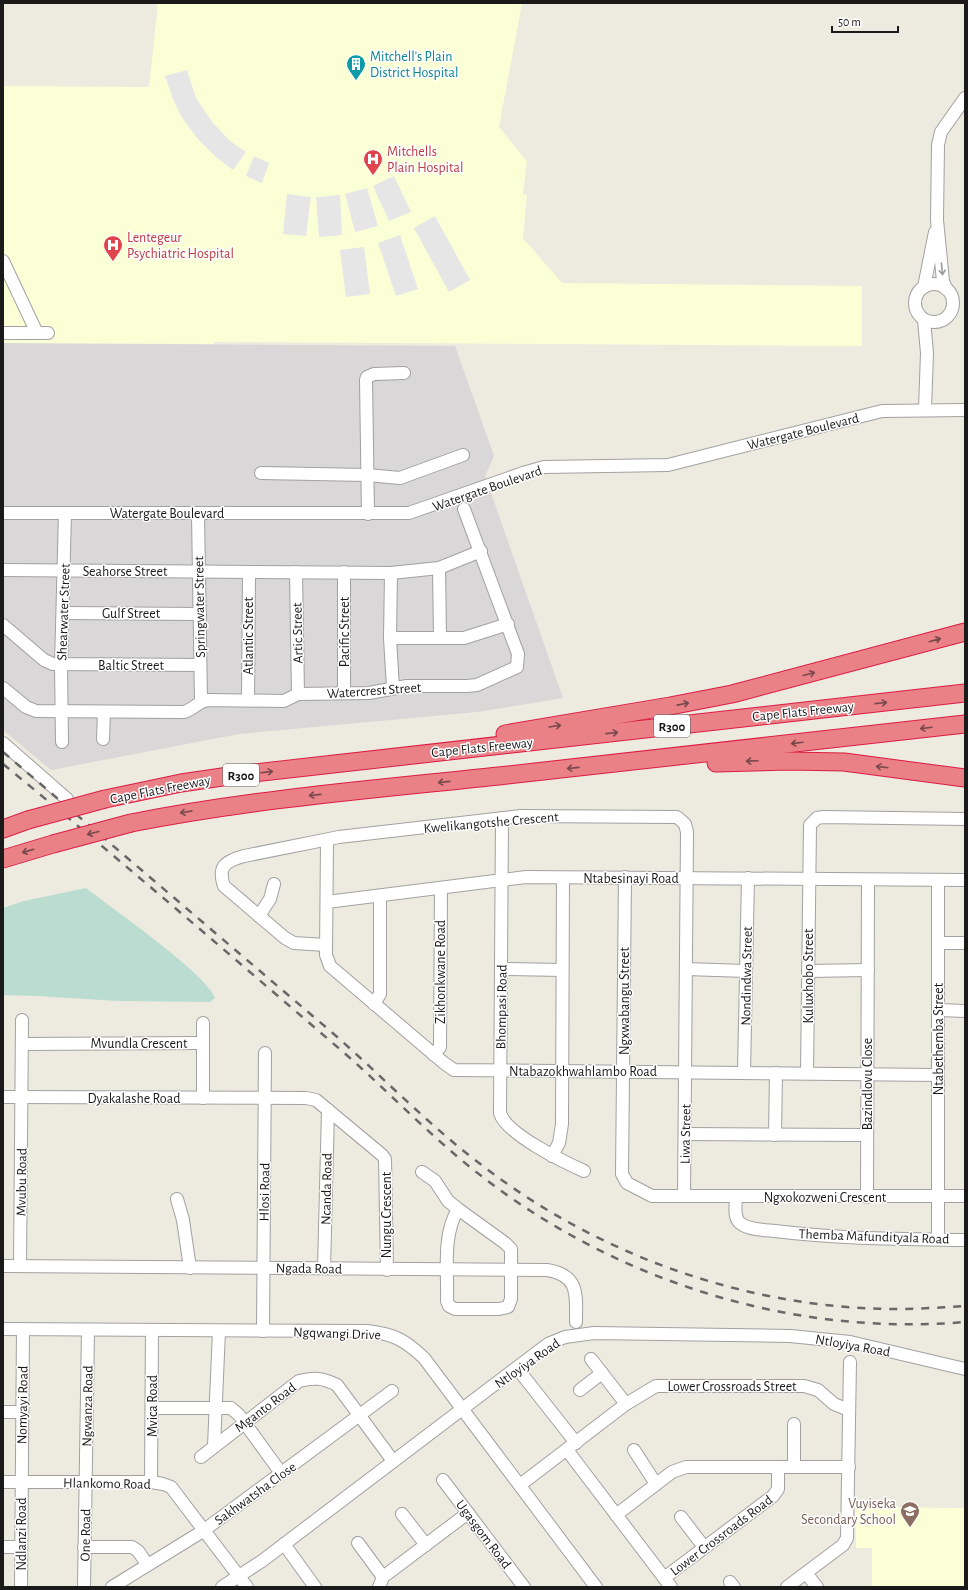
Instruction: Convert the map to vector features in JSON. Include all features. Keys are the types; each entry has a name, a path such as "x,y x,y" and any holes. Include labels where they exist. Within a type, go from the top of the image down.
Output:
{"highway":[{"path":"379,759 426,746 720,696 965,632"},
{"name":"Cape Flats Freeway","path":"3,829 28,820 105,799 189,782 379,759 965,693"},
{"name":"Cape Flats Freeway","path":"3,859 131,823 257,802 965,724"},
{"path":"612,764 627,768 641,768 732,762 844,762 965,778"}],"street":[{"path":"927,353 934,334 943,320 948,316 953,305 952,299 943,281 937,220 938,145 941,132 963,104"},
{"path":"924,287 937,220"},
{"path":"3,261 42,333 3,333"},
{"path":"925,409 927,353 924,320 917,311 915,305 918,293 924,287 935,284 946,289"},
{"path":"924,320 931,322 943,320"},
{"path":"368,514 367,377 374,374 404,373"},
{"name":"Watergate Boulevard","path":"3,513 409,513 523,473 544,468 668,465 882,411 925,409 965,410"},
{"path":"261,473 367,475 387,477 408,476 463,455"},
{"name":"Watercrest Street","path":"201,701 284,701 298,694 380,692 407,686 477,685 517,667 519,659 508,624 464,509"},
{"name":"Shearwater Street","path":"62,712 61,665 65,570 65,513"},
{"name":"Springwater Street","path":"198,514 201,701"},
{"path":"198,572 392,573 438,568 481,551"},
{"path":"438,568 440,638"},
{"name":"Seahorse Street","path":"3,570 198,572"},
{"name":"Atlantic Street","path":"248,700 249,572"},
{"name":"Artic Street","path":"296,572 298,694"},
{"name":"Pacific Street","path":"344,572 344,692"},
{"path":"392,573 390,638 393,688"},
{"name":"Gulf Street","path":"63,613 200,614"},
{"path":"390,638 464,638 508,624"},
{"name":"Baltic Street","path":"3,625 44,660 53,664 200,664"},
{"path":"3,688 31,710 62,712 184,712 191,710 201,701"},
{"path":"62,712 62,742"},
{"path":"103,739 104,712"},
{"path":"3,743 67,799"},
{"name":"Kwelikangotshe Crescent","path":"259,916 224,886 221,877 225,864 234,859 327,840 502,818 543,816 677,817 685,824 687,832 687,878"},
{"name":"Bhompasi Road","path":"502,818 500,1113 502,1119 512,1129 552,1156 584,1171"},
{"name":"Kuluxhobo Street","path":"807,1073 808,830 810,825 817,818 965,819"},
{"path":"327,840 327,902"},
{"name":"Ntabesinayi Road","path":"327,902 526,877 965,880"},
{"name":"Ngxwabangu Street","path":"625,877 622,1174 627,1183 652,1196 684,1196"},
{"path":"552,1156 558,1143 561,1130 563,878"},
{"name":"Liwa Street","path":"684,1196 687,878"},
{"name":"Nondindwa Street","path":"744,1073 748,878"},
{"name":"Bazindlovu Close","path":"867,1198 868,880"},
{"name":"Ntabethemba Street","path":"938,880 938,1239"},
{"path":"274,884 270,899 259,916 288,941 294,944 326,945"},
{"name":"Zikhonkwane Road","path":"434,1055 440,1047 441,888"},
{"path":"374,1004 380,994 380,896"},
{"name":"Ntabazokhwahlambo Road","path":"327,902 326,955 330,966 434,1055 454,1070 938,1075"},
{"path":"938,943 965,943"},
{"path":"502,969 562,970"},
{"path":"686,969 746,971"},
{"path":"808,971 868,970"},
{"path":"939,1010 965,1010"},
{"path":"22,1020 22,1097"},
{"path":"202,1043 203,1023"},
{"name":"Mvundla Crescent","path":"22,1044 202,1043 203,1098"},
{"name":"Hlosi Road","path":"263,1331 265,1053"},
{"path":"775,1135 776,1073"},
{"name":"Dyakalashe Road","path":"3,1097 265,1098"},
{"name":"Mvubu Road","path":"20,1266 22,1097"},
{"name":"Nungu Crescent","path":"265,1098 312,1099 320,1102 382,1155 385,1160 387,1270"},
{"name":"Ncanda Road","path":"324,1268 328,1110"},
{"path":"685,1134 867,1135"},
{"path":"422,1172 435,1181 448,1200 458,1209 508,1245 512,1252 511,1299 508,1307 499,1309 455,1309 449,1306 447,1301 449,1227 458,1209"},
{"name":"Ngxokozweni Crescent","path":"684,1196 867,1198 965,1196"},
{"name":"Themba Mafundityala Road","path":"736,1196 736,1212 739,1222 745,1226 759,1229 839,1238 965,1240"},
{"path":"178,1199 183,1220 190,1268"},
{"name":"Ngada Road","path":"3,1266 190,1268 263,1267 387,1270 555,1271 568,1279 576,1290 576,1322"},
{"name":"Ngqwangi Drive","path":"3,1329 367,1331 393,1336 409,1343 424,1358 596,1587"},
{"name":"Nomyayi Road","path":"21,1482 22,1329"},
{"name":"Ngwanza Road","path":"85,1482 88,1330"},
{"name":"Mvica Road","path":"151,1482 152,1330"},
{"path":"214,1446 219,1331"},
{"name":"Ntloyiya Road","path":"222,1587 284,1544 548,1344 565,1336 594,1333 758,1334 831,1339 894,1352 932,1363 965,1369"},
{"path":"592,1359 626,1404"},
{"path":"786,1587 842,1545 847,1538 850,1362"},
{"name":"Lower Crossroads Road","path":"517,1368 571,1446 616,1515 667,1583 704,1547 776,1492 779,1484 778,1467"},
{"path":"580,1390 602,1373"},
{"name":"Mganto Road","path":"201,1457 244,1422 299,1381 312,1378 324,1379 336,1385 393,1461"},
{"name":"Lower Crossroads Street","path":"520,1485 626,1404 656,1386 804,1386 818,1390 834,1404 849,1410"},
{"name":"Sakhwatsha Close","path":"112,1587 202,1531 392,1391"},
{"path":"152,1408 231,1408 244,1422 281,1473"},
{"path":"3,1412 22,1412"},
{"path":"794,1424 794,1467"},
{"path":"634,1450 656,1484"},
{"path":"616,1515 672,1472 686,1467 849,1467"},
{"name":"Ugasgom Road","path":"444,1480 524,1587"},
{"name":"Hlankomo Road","path":"3,1482 151,1482 171,1487 202,1531 247,1587"},
{"name":"Ndlanzi Road","path":"21,1482 21,1587"},
{"name":"One Road","path":"84,1587 85,1482"},
{"path":"358,1542 381,1582 468,1513"},
{"path":"402,1514 426,1545"},
{"path":"681,1517 704,1547"},
{"path":"284,1544 315,1587"},
{"path":"3,1547 21,1547"},
{"path":"84,1547 132,1547 138,1551 147,1564"},
{"path":"806,1573 817,1587"}],"shaded area":[{"name":"Mitchells Plain Hospital","path":"158,3 522,3 499,127 527,161 523,194 527,195 523,238 562,283 862,286 862,346 214,342 214,344 3,343 3,86 149,87"},
{"path":"187,70 196,98 213,123 230,141 246,152 233,170 217,158 197,138 181,116 173,99 165,76"},
{"path":"254,156 269,163 262,183 246,176"},
{"path":"394,176 411,212 389,221 373,186"},
{"path":"367,188 378,226 355,232 345,194"},
{"path":"287,194 311,197 306,236 283,234"},
{"path":"340,195 342,235 319,237 316,197"},
{"path":"435,216 470,280 449,292 414,228"},
{"path":"400,235 418,289 396,296 378,243"},
{"path":"364,247 370,294 346,297 340,250"},
{"path":"3,343 455,346 494,456 485,476 563,698 477,712 239,734 51,770 3,730"},
{"path":"86,888 156,941 195,973 208,987 215,998 210,1002 118,1001 3,995 3,908 24,901"},
{"name":"Vuyiseka Secondary School","path":"855,1507 965,1508 965,1587 872,1587 872,1548 856,1548"}],"railway":[{"path":"3,752 328,1029 459,1147 525,1196 574,1225 625,1250 678,1271 733,1288 789,1300 845,1307 902,1309 965,1306"},
{"path":"3,764 342,1051 424,1127 475,1171 528,1209 585,1243 644,1271 706,1293 769,1310 834,1320 899,1324 965,1322"}],"place":[{"name":"Mitchell's Plain District Hospital","path":"356,81"},
{"name":"Mitchells Plain Hospital","path":"373,176"},
{"name":"Lentegeur Psychiatric Hospital","path":"113,262"},
{"name":"Vuyiseka Secondary School","path":"910,1528"}]}
